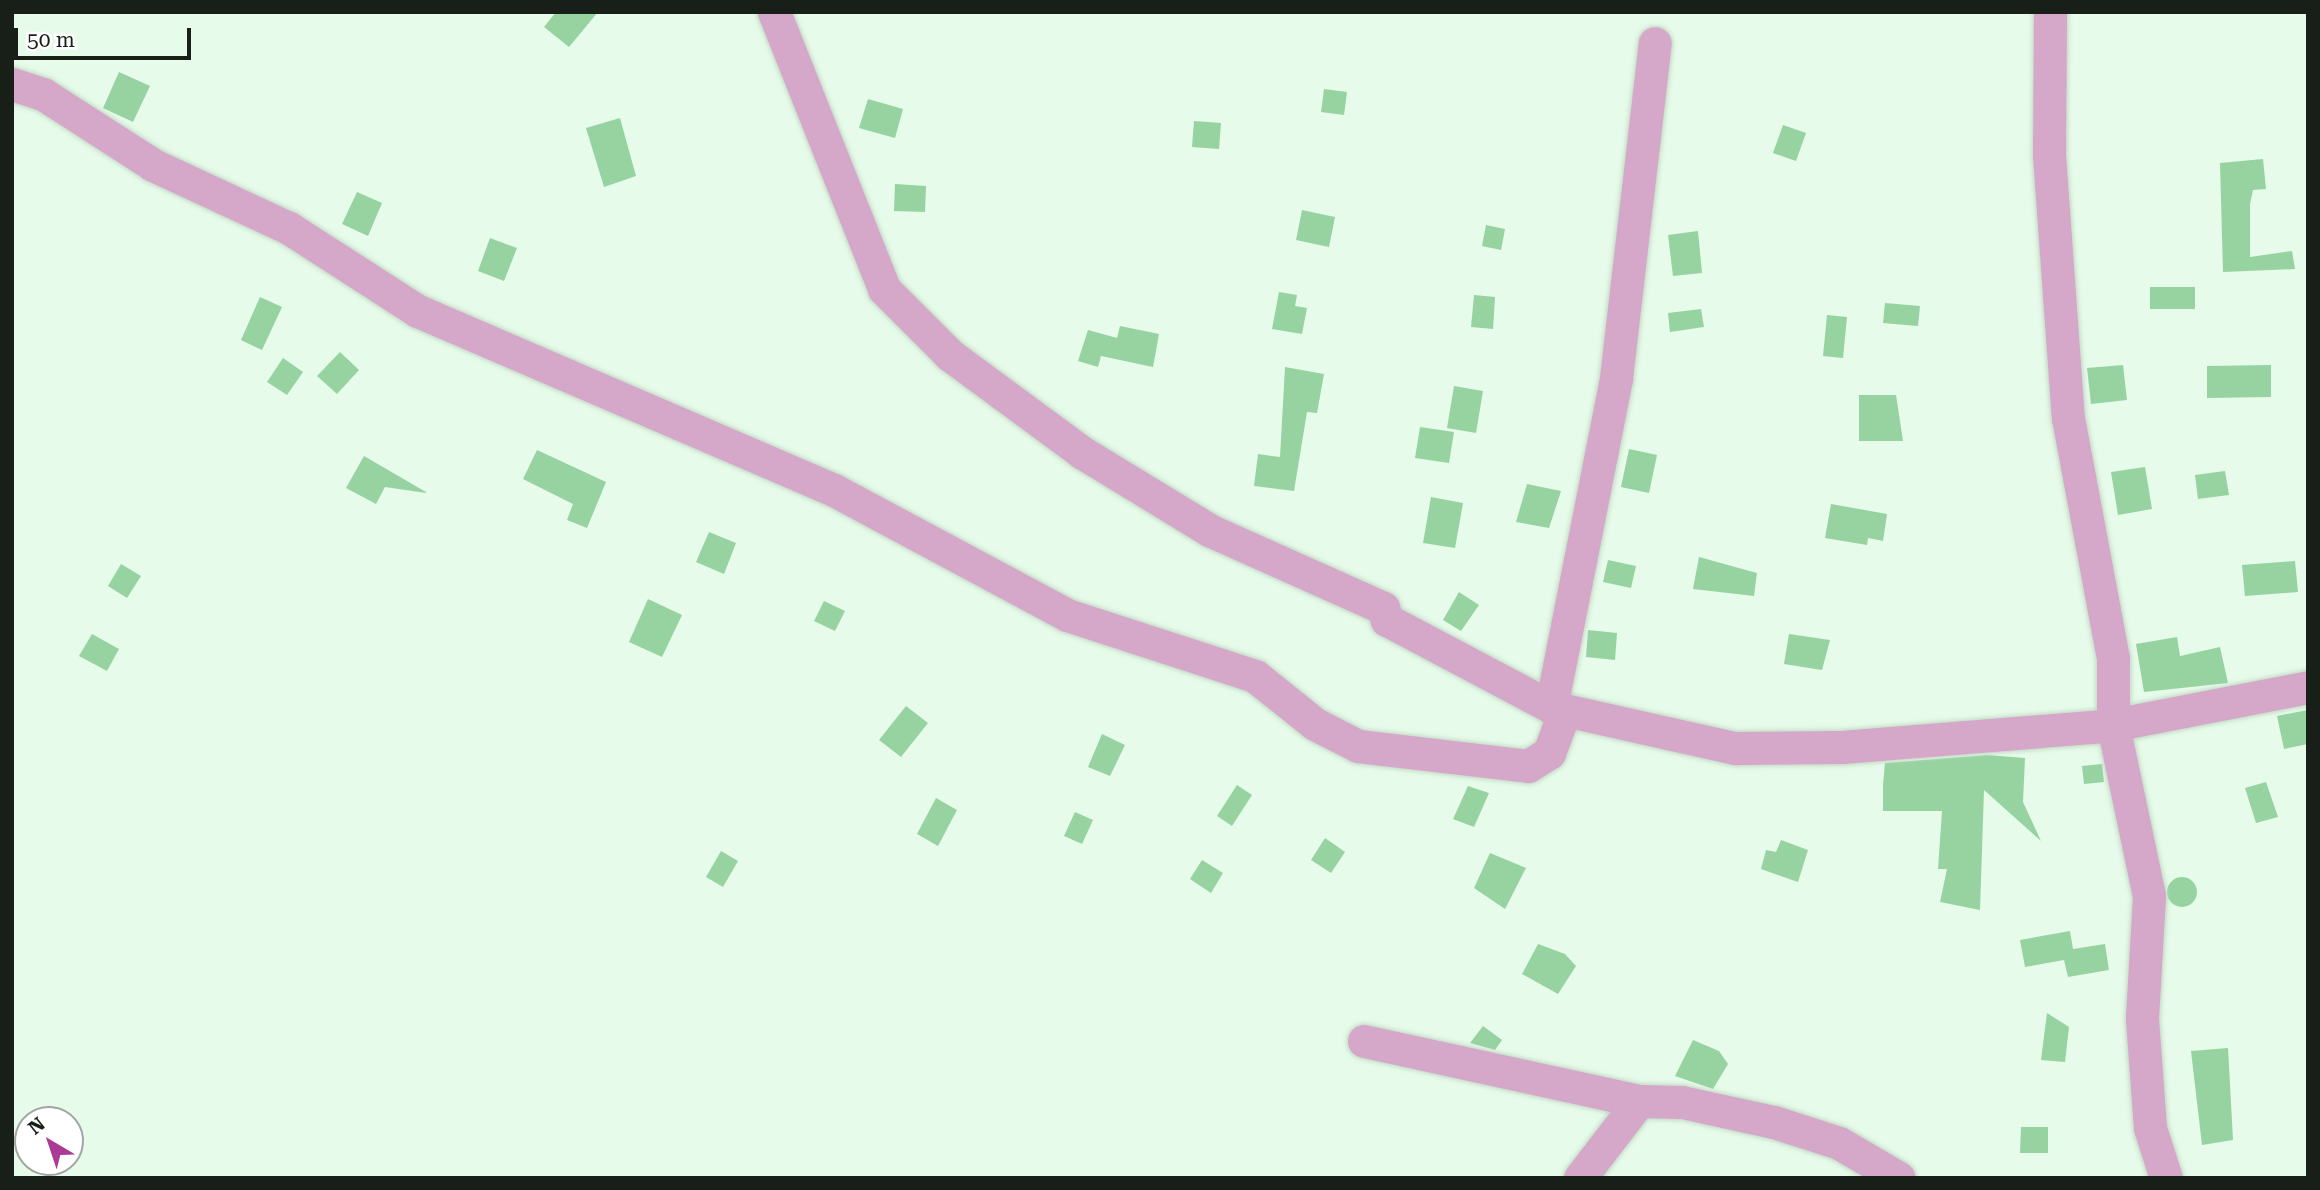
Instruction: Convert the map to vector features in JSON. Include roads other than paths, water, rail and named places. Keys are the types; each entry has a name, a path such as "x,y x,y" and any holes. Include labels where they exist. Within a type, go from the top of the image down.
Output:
{"street":[{"path":"774,12 884,289 950,355 1083,453 1209,530 1383,608 1387,620 1558,708 1735,748 1842,747 2113,725 2308,687"},
{"path":"2050,12 2049,155 2068,418 2113,658 2113,725 2150,896 2142,1019 2150,1128 2166,1178"},
{"path":"12,84 43,94 153,165 289,228 418,311 834,490 1067,615 1255,676 1315,724 1358,746 1528,766 1549,753 1616,378 1655,43"},
{"path":"1364,1041 1639,1101 1682,1102 1774,1122 1839,1143 1899,1178"},
{"path":"1580,1178 1639,1101"}]}
